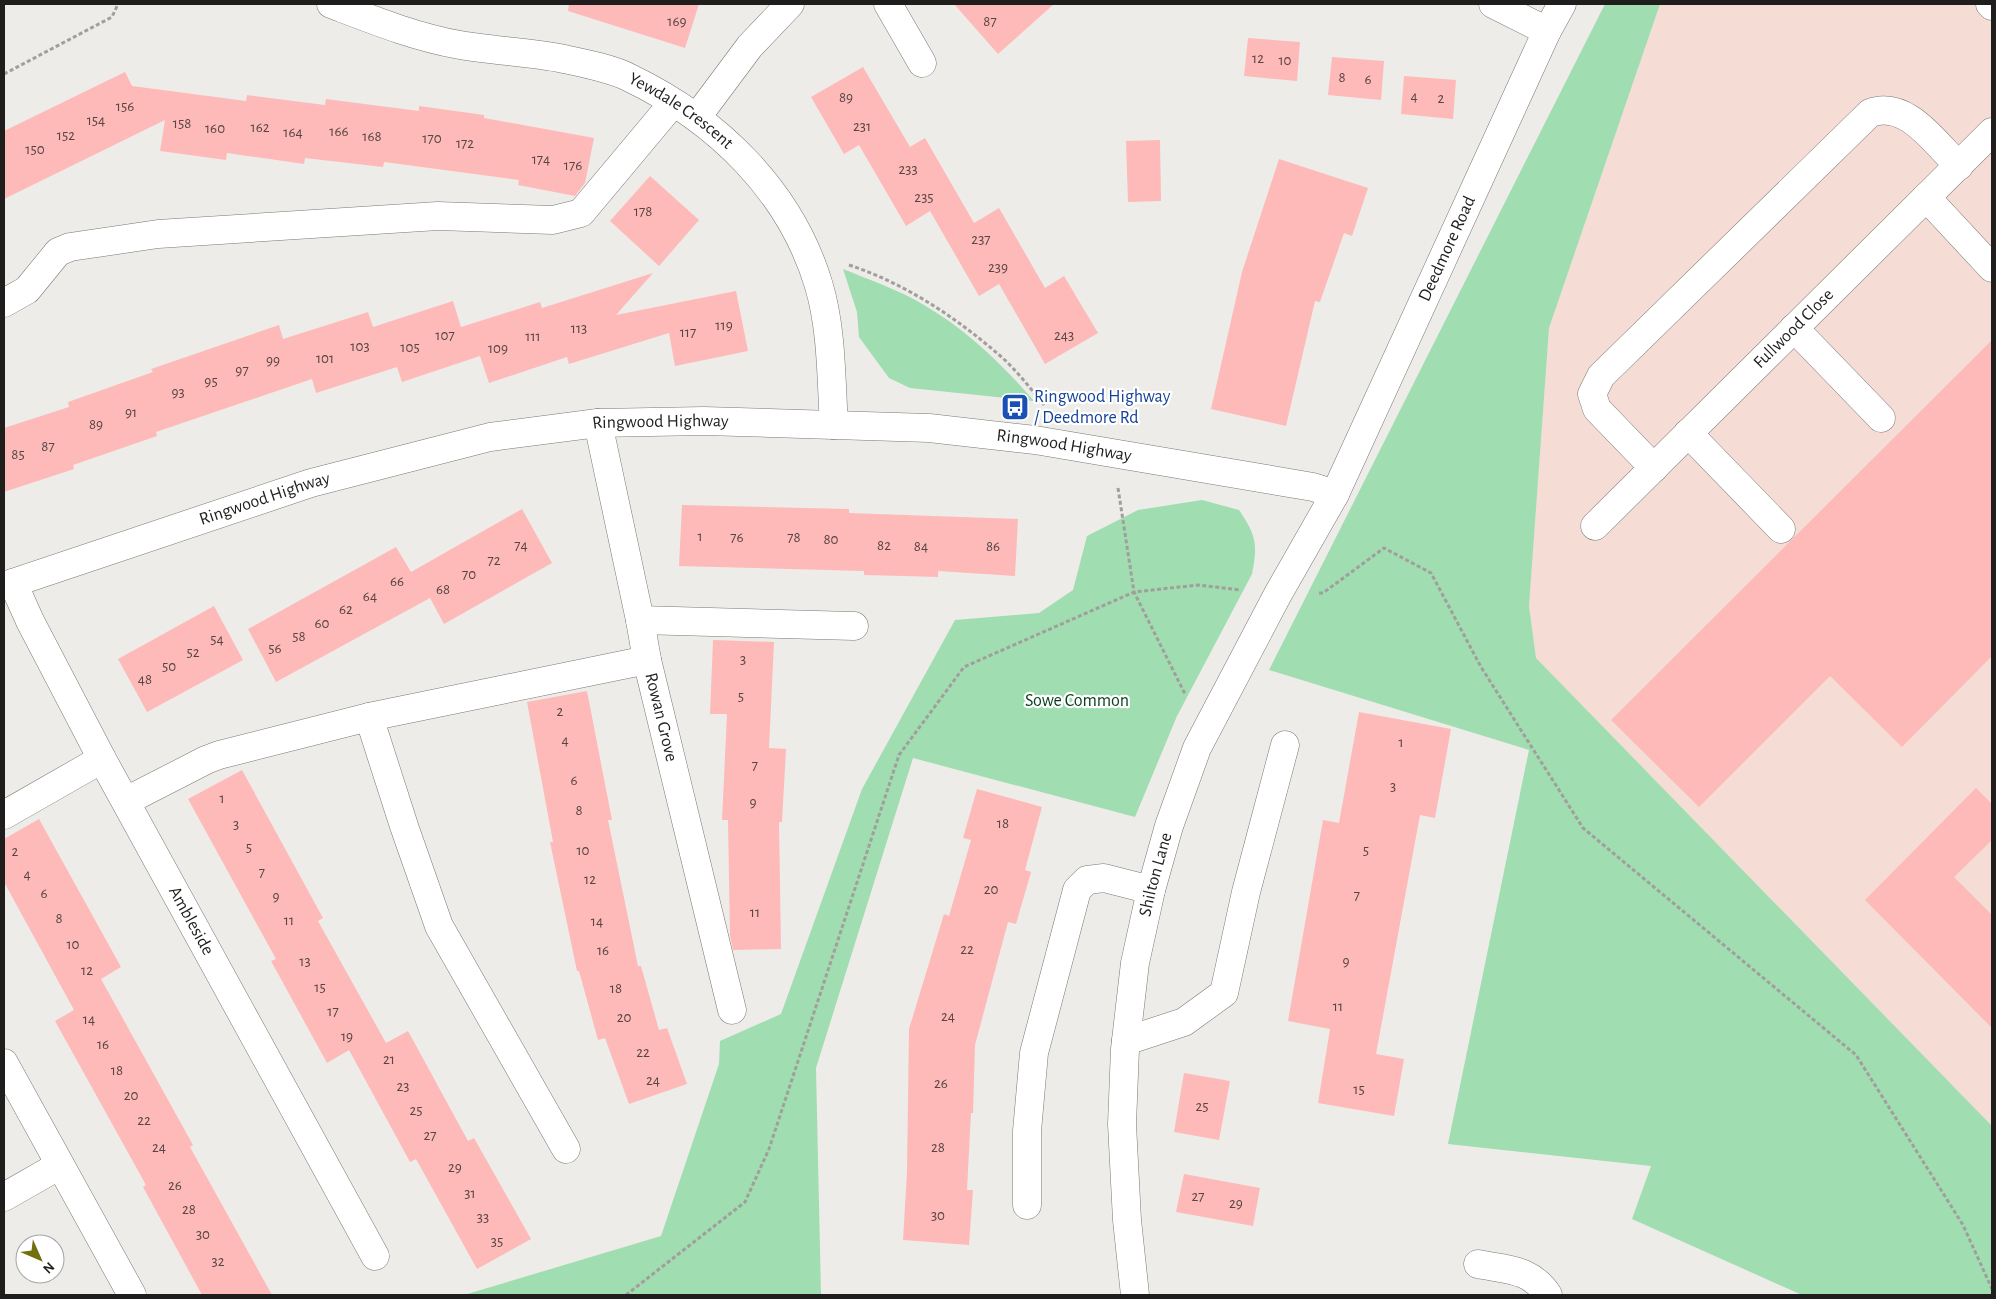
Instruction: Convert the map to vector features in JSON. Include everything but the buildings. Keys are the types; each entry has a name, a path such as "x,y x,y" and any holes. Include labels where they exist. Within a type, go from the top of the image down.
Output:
{"street":[{"path":"697,117 750,46 790,4"},
{"path":"888,4 922,63"},
{"path":"1492,4 1547,30"},
{"name":"Deedmore Road","path":"1336,494 1547,30 1562,4"},
{"name":"Yewdale Crescent","path":"339,5 402,31 459,45 564,59 628,77 697,117 736,148 773,192 808,253 820,288 828,336 834,425"},
{"path":"4,303 27,290 58,252 70,247 89,244 158,234 438,216 553,220 569,217 581,213 592,202 673,103"},
{"path":"1654,468 1597,409 1592,394 1601,376 1870,113 1881,109 1896,111 1912,120 1959,166"},
{"name":"Fullwood Close","path":"1595,526 1992,132"},
{"path":"1926,197 1992,268"},
{"path":"1794,328 1881,418"},
{"name":"Ringwood Highway","path":"8,585 310,483 490,438 598,423 704,421 930,428 1112,453 1313,486 1336,494"},
{"name":"Rowan Grove","path":"598,423 647,660 732,1010"},
{"path":"1688,433 1781,529"},
{"name":"Shilton Lane","path":"1136,1295 1127,1220 1122,1124 1126,1041 1135,964 1150,890 1169,826 1204,734 1278,594 1336,494"},
{"name":"Ambleside","path":"8,585 30,621 102,759 375,1256"},
{"path":"640,620 854,626"},
{"path":"126,801 206,760 369,717 647,660"},
{"path":"369,717 439,926 566,1149"},
{"path":"1126,1041 1184,1022 1224,993 1246,892 1285,745"},
{"path":"4,815 102,759"},
{"path":"1027,1204 1027,1131 1034,1053 1077,890 1087,880 1104,878 1150,890"},
{"path":"4,1063 132,1295"},
{"path":"4,1197 60,1165"},
{"path":"1478,1264 1523,1273 1539,1282 1548,1295"}],"path":[{"path":"4,74 112,17 118,4"},
{"path":"808,253 870,272 908,289 1000,355 1045,406 1068,446"},
{"path":"1112,453 1134,592 1204,734"}],"shaded area":[{"path":"1660,4 1992,4 1992,1126 1536,658 1529,606 1549,328"}],"green space":[{"path":"1605,4 1660,4 1549,328 1529,606 1536,658 1992,1126 1992,1295 1802,1295 1632,1219 1651,1166 1448,1144 1529,750 1269,670"},
{"path":"843,269 905,295 955,325 983,348 1034,401 910,388 889,378 859,337 857,312"},
{"name":"Sowe Common","path":"1202,500 1239,510 1249,526 1254,540 1255,555 1252,574 1177,716 1135,817 913,758 816,1068 821,1295 464,1295 661,1236 719,1064 720,1041 781,1014 862,789 955,620 1039,613 1073,590 1087,536 1138,510"}],"place":[{"name":"Ringwood Highway / Deedmore Rd","path":"1015,407"}]}
